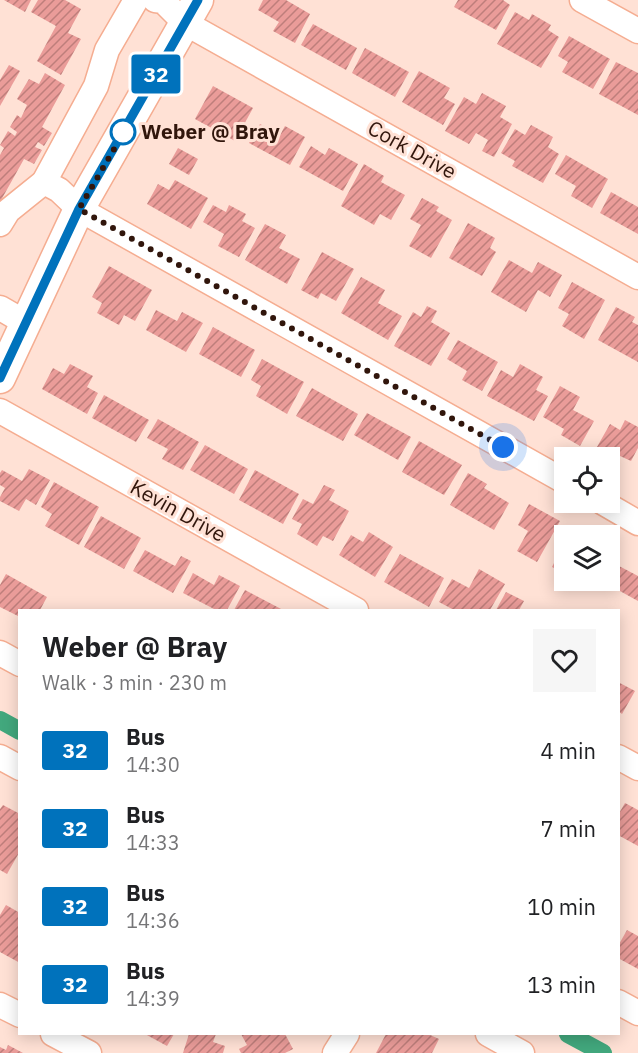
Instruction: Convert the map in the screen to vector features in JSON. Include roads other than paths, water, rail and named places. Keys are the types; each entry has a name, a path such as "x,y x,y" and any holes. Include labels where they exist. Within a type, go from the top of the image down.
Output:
{"main road":[{"path":"0,378 79,209 192,12"}],"street":[{"path":"0,224 8,211 45,182 96,86 107,50 136,0"},
{"name":"Cork Drive","path":"155,0 192,12 638,277"},
{"path":"582,0 638,32"},
{"path":"45,182 59,190 79,209 554,475"},
{"path":"0,308 26,322"},
{"name":"Kevin Drive","path":"0,411 355,609"},
{"path":"620,512 638,523"},
{"path":"0,653 18,663"},
{"path":"0,757 18,767"},
{"path":"620,758 638,768"},
{"path":"620,1003 638,1013"},
{"path":"0,1005 18,1014"},
{"path":"55,1035 89,1053"},
{"path":"335,1053 346,1035"},
{"path":"490,1035 522,1053"}],"waterway":[{"path":"0,720 18,730"},
{"path":"570,1035 603,1053"}],"place":[{"name":"Weber @ Bray","path":"123,132"}]}
